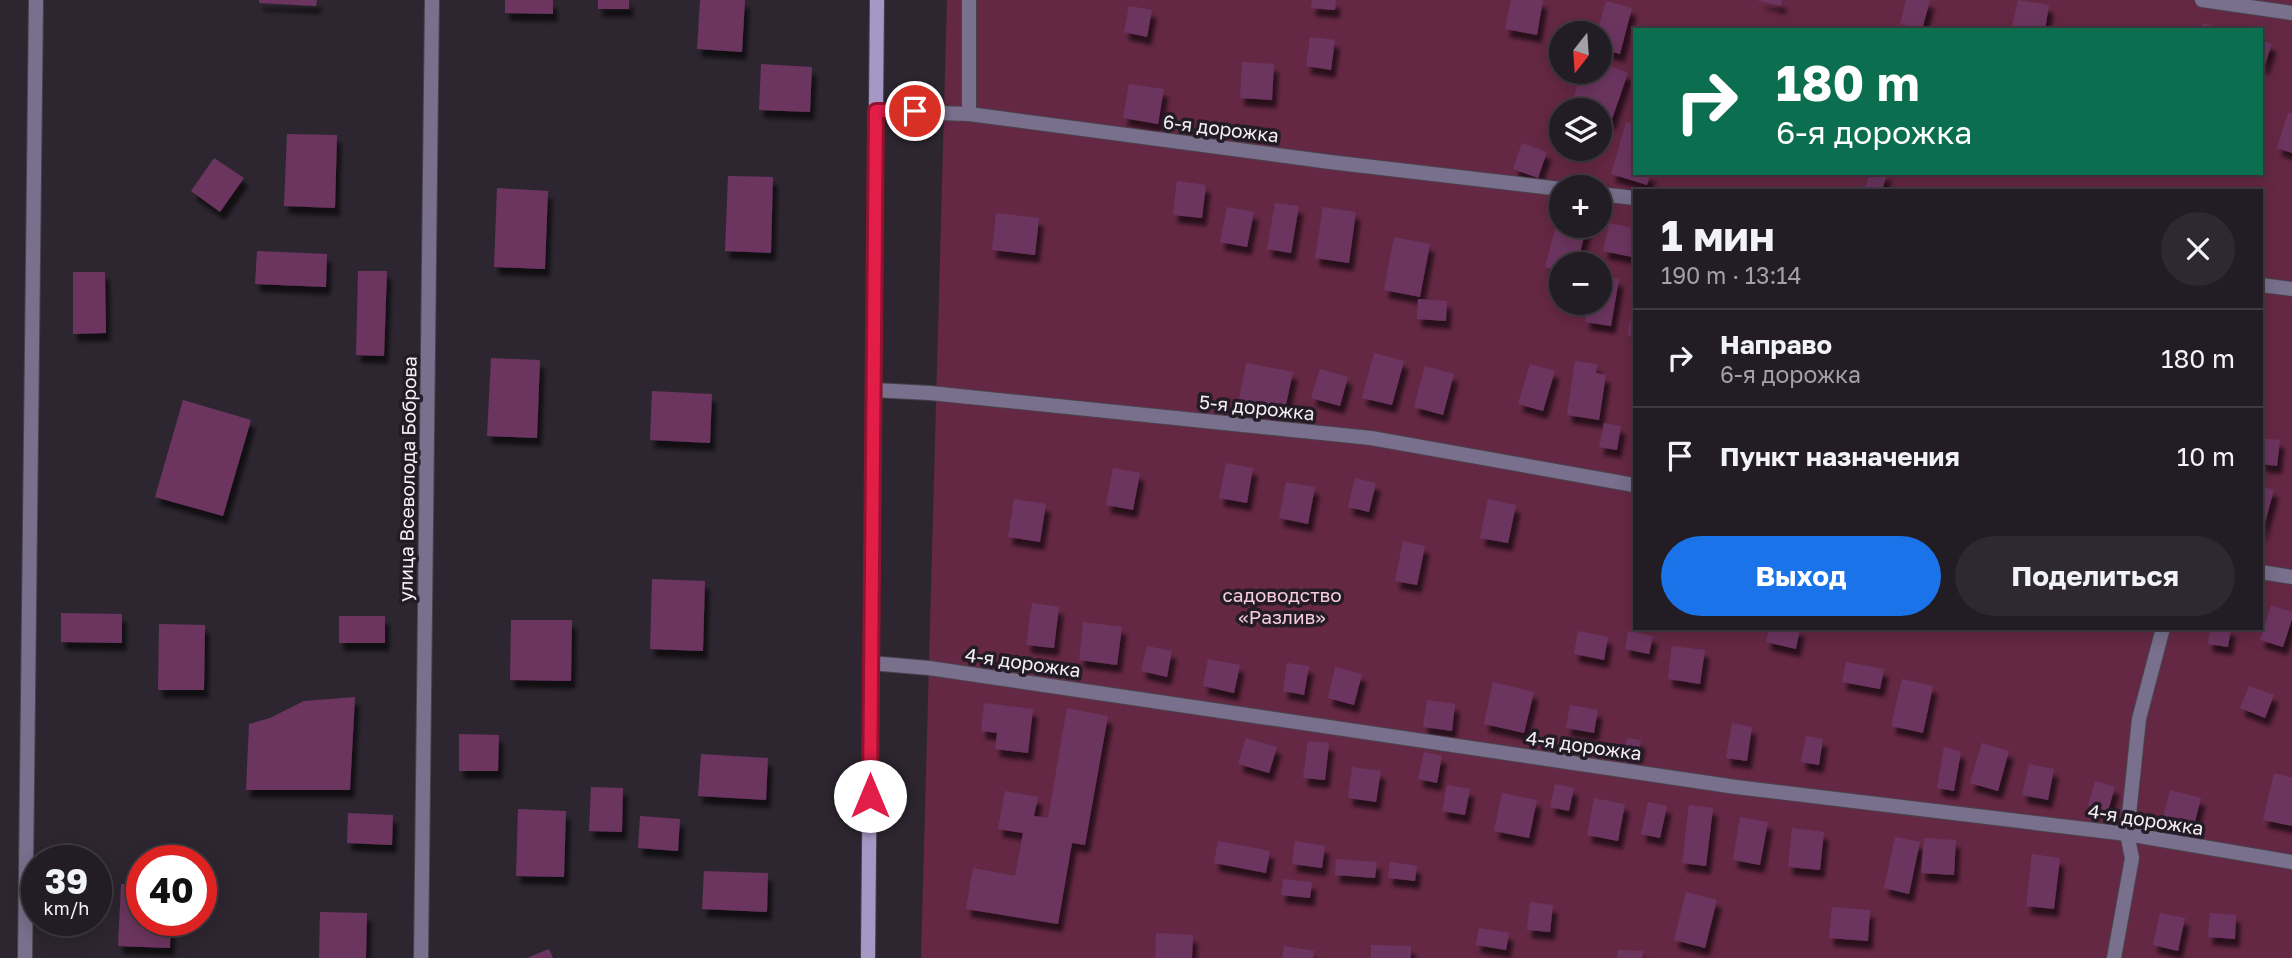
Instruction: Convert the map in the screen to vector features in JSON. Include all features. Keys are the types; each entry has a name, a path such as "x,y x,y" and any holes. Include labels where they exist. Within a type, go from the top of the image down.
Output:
{"street":[{"path":"25,958 36,0"},
{"name":"улица Всеволода Боброва","path":"421,958 432,0"},
{"path":"868,958 877,0"},
{"path":"969,0 969,114"},
{"path":"2202,0 2292,13"},
{"name":"6-я дорожка","path":"876,111 969,114 1330,162 1549,188"},
{"path":"1612,195 1633,198"},
{"path":"2263,285 2292,289"},
{"name":"5-я дорожка","path":"873,390 930,393 1371,438 1633,485"},
{"path":"2263,572 2292,577"},
{"path":"2114,958 2132,858 2127,834 2139,719 2162,630"},
{"name":"4-я дорожка","path":"870,663 943,670 1736,787 2127,834 2292,862"}],"green space":[{"name":"садоводство «Разлив»","path":"947,0 2292,0 2292,958 921,958"}],"building":[{"path":"259,0 317,0 316,6 259,3"},
{"path":"505,0 553,0 553,14 505,13"},
{"path":"598,0 629,0 629,9 598,9"},
{"path":"700,0 745,0 742,52 697,49"},
{"path":"1312,0 1336,0 1335,10 1311,8"},
{"path":"1511,0 1543,0 1537,35 1505,29"},
{"path":"1756,0 1782,0 1781,6"},
{"path":"1906,0 1930,0 1923,28 1900,24"},
{"path":"2018,0 2049,5 2045,28 2012,27"},
{"path":"1606,1 1632,8 1620,54 1612,52 1612,21 1600,21"},
{"path":"1129,6 1152,10 1147,37 1124,32"},
{"path":"2203,23 2220,28 2202,28"},
{"path":"1310,37 1335,40 1331,70 1306,66"},
{"path":"2263,41 2272,44 2263,67"},
{"path":"1242,62 1274,64 1272,100 1240,98"},
{"path":"761,64 812,67 810,112 759,110"},
{"path":"1612,67 1628,73 1612,119 1612,98 1573,98 1578,84 1612,84"},
{"path":"1129,84 1164,89 1158,124 1123,118"},
{"path":"2288,113 2292,114 2292,153 2277,148"},
{"path":"1626,122 1633,124 1633,175 1650,175 1647,185 1611,174"},
{"path":"287,134 337,135 335,208 284,206"},
{"path":"1522,143 1547,152 1538,178 1513,169"},
{"path":"214,158 244,178 220,212 191,191"},
{"path":"1869,175 1886,175 1883,189 1865,189"},
{"path":"728,176 773,177 771,253 725,251"},
{"path":"1177,181 1206,185 1202,218 1173,215"},
{"path":"497,188 548,191 545,269 494,267"},
{"path":"1275,203 1299,206 1291,253 1267,249"},
{"path":"1227,207 1254,212 1247,247 1220,242"},
{"path":"1323,207 1356,212 1349,263 1315,258"},
{"path":"996,213 1039,218 1035,255 992,250"},
{"path":"1612,224 1633,228 1632,257 1603,251 1606,238 1612,238"},
{"path":"1394,237 1430,244 1420,297 1384,290"},
{"path":"1553,238 1584,238 1580,252 1549,252 1549,268 1545,267"},
{"path":"257,251 327,254 326,287 255,284"},
{"path":"358,271 387,271 384,356 356,355"},
{"path":"73,272 105,272 106,333 73,334"},
{"path":"1612,278 1619,279 1611,326 1585,322 1586,315 1612,315"},
{"path":"1418,299 1447,301 1446,321 1417,319"},
{"path":"1633,307 1633,337 1627,335"},
{"path":"1374,353 1404,361 1392,405 1362,398"},
{"path":"491,358 540,360 537,438 487,436"},
{"path":"1575,361 1597,364 1596,373 1606,375 1599,420 1567,415"},
{"path":"1246,363 1293,372 1284,414 1238,404"},
{"path":"1530,364 1555,371 1543,411 1518,404"},
{"path":"1425,366 1454,374 1443,415 1414,407"},
{"path":"1320,369 1348,377 1340,406 1311,398"},
{"path":"652,391 712,394 710,443 650,440"},
{"path":"183,400 251,420 223,516 155,497"},
{"path":"1604,423 1621,426 1617,450 1599,447"},
{"path":"2263,438 2280,440 2277,466 2263,464"},
{"path":"1226,463 1253,468 1247,503 1219,498"},
{"path":"1113,468 1140,473 1133,510 1106,505"},
{"path":"1355,478 1376,483 1369,512 1348,507"},
{"path":"1286,482 1315,487 1308,524 1279,518"},
{"path":"2263,487 2274,490 2263,529"},
{"path":"1014,499 1046,504 1040,542 1008,537"},
{"path":"1488,499 1516,505 1508,543 1480,538"},
{"path":"1403,541 1425,546 1417,585 1395,581"},
{"path":"652,579 705,581 703,651 650,649"},
{"path":"1032,603 1059,607 1054,648 1026,645"},
{"path":"2271,605 2292,612 2283,647 2260,640"},
{"path":"61,613 122,614 122,643 61,642"},
{"path":"339,616 385,616 385,643 339,643"},
{"path":"511,620 572,620 571,681 510,680"},
{"path":"1083,622 1122,627 1117,665 1079,660"},
{"path":"159,624 205,625 204,690 158,690"},
{"path":"1769,630 1800,630 1796,649 1766,642"},
{"path":"2210,630 2231,630 2228,647 2208,644"},
{"path":"1578,631 1608,637 1604,660 1574,654"},
{"path":"1628,631 1653,636 1649,654 1625,649"},
{"path":"1147,646 1172,651 1167,677 1141,671"},
{"path":"1672,646 1705,650 1700,684 1668,679"},
{"path":"1208,659 1240,665 1234,693 1203,686"},
{"path":"1846,662 1884,669 1880,689 1842,682"},
{"path":"1287,663 1309,666 1304,695 1283,691"},
{"path":"1335,667 1362,674 1354,705 1328,698"},
{"path":"1902,679 1933,686 1923,733 1891,726"},
{"path":"1493,682 1534,692 1524,733 1484,724"},
{"path":"2249,686 2274,695 2265,718 2240,708"},
{"path":"355,697 350,790 246,790 249,724 270,718 304,701"},
{"path":"1427,700 1455,704 1452,731 1423,727"},
{"path":"984,703 1033,709 1028,753 995,749 997,733 981,731"},
{"path":"1570,705 1598,710 1594,733 1566,728"},
{"path":"1067,708 1108,716 1085,845 1072,843 1058,924 966,909 973,868 1015,876 1023,833 998,829 1005,791 1038,797 1034,816 1048,818"},
{"path":"1732,723 1752,727 1747,761 1726,758"},
{"path":"459,734 499,735 498,771 459,771"},
{"path":"1806,736 1823,739 1819,765 1801,762"},
{"path":"1246,738 1277,747 1269,773 1238,764"},
{"path":"1627,738 1641,740 1638,756 1624,754"},
{"path":"1308,741 1329,743 1325,780 1303,778"},
{"path":"1982,743 2009,751 1998,791 1970,783"},
{"path":"1944,747 1961,752 1954,791 1937,788"},
{"path":"1424,752 1442,756 1437,783 1418,779"},
{"path":"701,754 768,758 766,800 698,796"},
{"path":"2029,764 2054,769 2048,800 2022,795"},
{"path":"1352,767 1381,771 1376,802 1348,798"},
{"path":"2274,773 2292,778 2292,826 2263,820"},
{"path":"2095,781 2115,787 2108,811 2088,806"},
{"path":"1555,784 1574,788 1569,811 1550,807"},
{"path":"1447,785 1470,789 1465,815 1442,811"},
{"path":"591,787 623,788 622,832 589,831"},
{"path":"2170,790 2201,798 2193,829 2162,821"},
{"path":"1502,793 1537,800 1529,838 1494,831"},
{"path":"1594,798 1625,804 1618,841 1587,835"},
{"path":"1648,802 1667,806 1660,838 1641,834"},
{"path":"1689,805 1713,808 1706,866 1682,863"},
{"path":"518,809 566,811 564,877 516,876"},
{"path":"348,813 393,815 392,845 347,843"},
{"path":"640,816 680,819 678,851 638,848"},
{"path":"1740,817 1768,822 1760,865 1733,860"},
{"path":"1792,828 1824,832 1820,870 1788,867"},
{"path":"1895,837 1920,842 1909,894 1884,888"},
{"path":"1924,838 1956,840 1954,875 1921,873"},
{"path":"1218,841 1270,851 1266,873 1214,863"},
{"path":"1295,841 1325,846 1322,868 1292,864"},
{"path":"2032,854 2060,858 2054,909 2026,906"},
{"path":"1336,859 1377,862 1375,878 1335,875"},
{"path":"1390,862 1417,866 1415,881 1388,878"},
{"path":"704,871 768,873 767,912 702,909"},
{"path":"1283,879 1312,882 1310,898 1281,895"},
{"path":"121,884 126,884 126,936 170,936 170,948 118,946"},
{"path":"1686,892 1717,900 1705,948 1674,940"},
{"path":"1530,902 1553,905 1550,932 1527,930"},
{"path":"1832,907 1870,910 1868,941 1829,938"},
{"path":"320,912 367,913 366,958 319,958"},
{"path":"2160,913 2185,918 2178,951 2153,945"},
{"path":"2210,913 2236,915 2235,939 2208,937"},
{"path":"1479,928 1509,933 1506,950 1476,945"},
{"path":"1156,933 1193,935 1192,958 1155,958"},
{"path":"1371,945 1411,946 1411,958 1371,958"},
{"path":"1284,946 1314,951 1313,958 1282,958"},
{"path":"549,949 553,958 527,958"},
{"path":"1618,950 1643,951 1642,958 1617,958"}],"route":[{"path":"870,796 876,111 915,111"}]}
